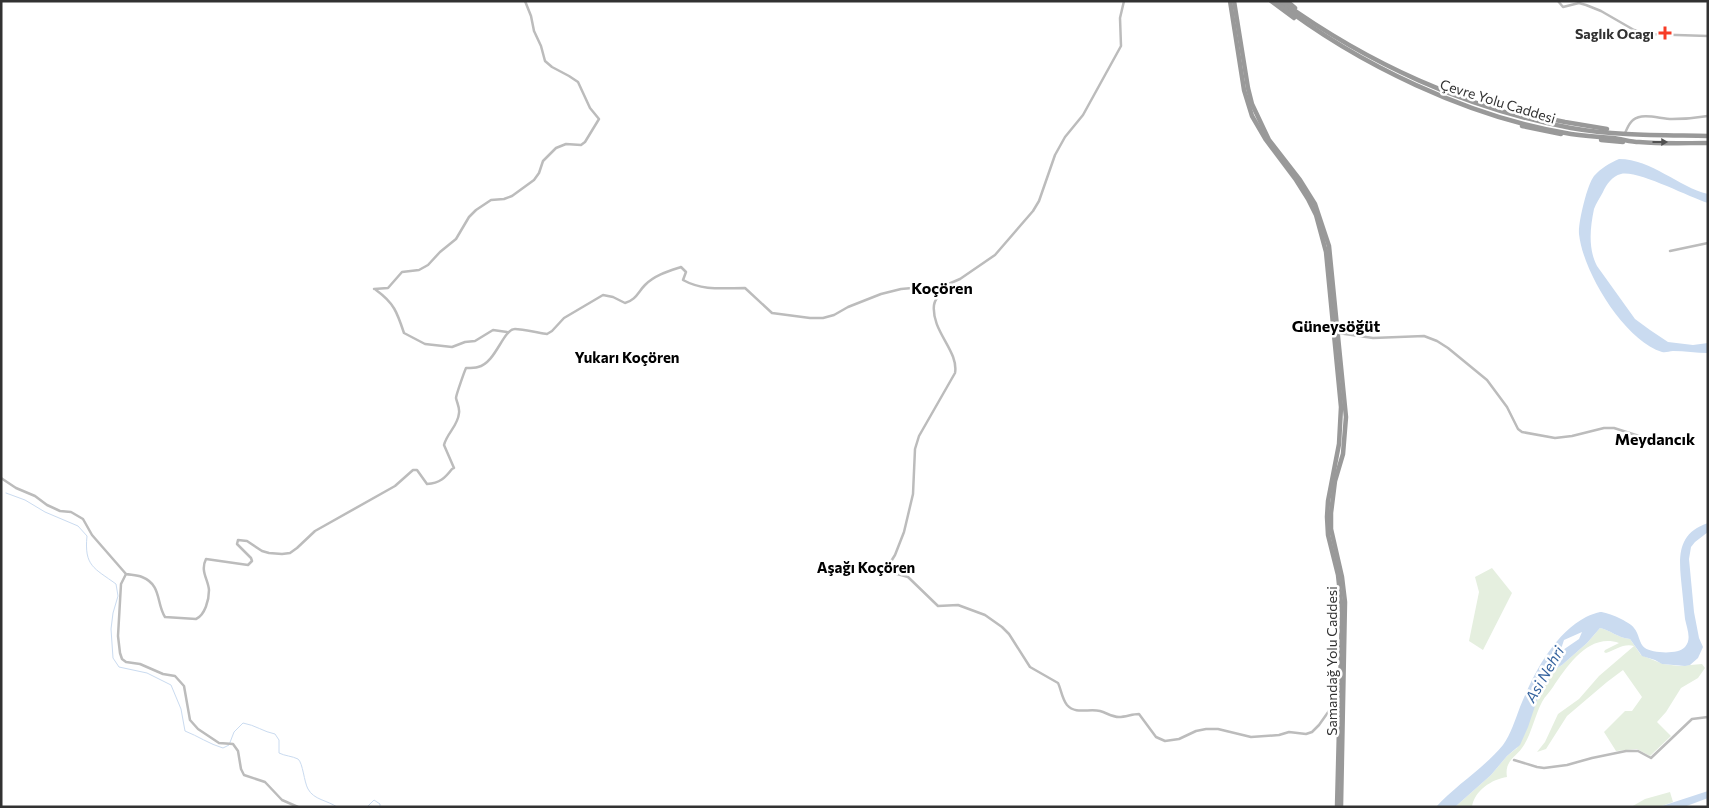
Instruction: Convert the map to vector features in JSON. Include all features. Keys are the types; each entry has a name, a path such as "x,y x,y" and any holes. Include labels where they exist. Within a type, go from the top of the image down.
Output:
{"highway":[{"name":"Samandağ Yolu Caddesi","path":"1230,1 1243,82 1252,116 1266,140 1308,199 1316,215 1326,252 1341,407 1339,444 1326,517 1328,535 1338,575 1342,612 1337,807"},
{"name":"Samandağ Yolu Caddesi","path":"1234,1 1248,88 1254,111 1269,140 1300,180 1315,204 1329,246 1346,417 1343,454 1335,481 1331,513 1334,544 1342,577 1345,602 1341,807"},
{"path":"1271,1 1286,14 1312,25"},
{"name":"Çevre Yolu Caddesi","path":"1276,1 1344,48 1434,94 1476,109 1519,122 1570,134 1639,142 1708,143"},
{"name":"Çevre Yolu Caddesi","path":"1281,1 1312,25 1409,76 1435,88 1489,107 1571,128 1625,134 1708,136"},
{"path":"1287,1 1312,25"}],"street":[{"path":"507,332 493,330 479,339 452,347 425,344 404,333 399,316 392,304 374,289 388,288 402,272 419,270 428,266 440,252 456,239 469,216 476,210 491,200 512,196 534,180 539,173 543,161 556,148 566,144 580,145 585,142 597,124 599,120 590,108 578,82 545,61 525,1"},
{"path":"1,478 16,488 35,496 47,505 60,511 71,512 83,519 92,535 126,574 141,576 158,591 165,617 196,619 204,612 208,598 209,590 203,572 203,565 206,559 248,565 252,561 237,544 238,540 247,541 269,553 290,553 315,531 395,486 413,470 417,470 428,484 437,484 454,468 444,445 448,434 456,426 460,412 456,396 464,371 466,368 478,368 486,364 498,349 507,332 514,328 550,333 564,318 597,297 607,295 626,303 631,302 645,285 652,280 665,272 681,267 686,272 683,280 691,285 712,289 745,288 772,313 810,318 834,315 848,307 881,294 901,289 946,285 960,279 995,255 1034,211 1058,149 1065,136 1082,115 1121,46 1120,18 1124,1"},
{"path":"1558,1 1563,7 1579,3 1586,5 1612,16 1634,30 1645,34 1708,36"},
{"path":"1625,134 1631,121 1638,117 1651,116 1684,119 1708,116"},
{"path":"1670,251 1708,243"},
{"path":"946,285 937,298 934,311 939,331 956,366 955,373 919,436 915,448 913,494 904,532 890,563 879,569 908,577 938,606 958,605 985,615 1002,627 1030,667 1058,683 1065,702 1072,708 1086,712 1100,711 1109,716 1120,717 1138,714 1156,737 1165,741 1179,739 1196,731 1206,729 1218,729 1251,736 1279,735 1289,732 1306,734 1312,732 1320,725 1336,701 1340,700"},
{"path":"1337,333 1373,338 1414,335 1424,336 1437,341 1487,380 1507,407 1518,429 1522,432 1555,438 1604,428 1614,428 1639,436 1657,438"},
{"path":"126,574 121,584 118,636 122,660 140,664 163,674 176,676 184,686 190,720 198,729 219,743 233,744 238,750 241,769 244,775 265,782 282,800 298,807"},
{"path":"1514,760 1537,768 1544,768 1566,765 1626,751 1638,751 1651,758 1692,719 1708,717"}],"green space":[{"path":"1492,568 1512,593 1483,650 1469,641 1479,592 1475,577"},
{"path":"1600,628 1630,639 1641,655 1663,664 1679,666 1702,664 1705,668 1698,678 1681,688 1666,712 1657,722 1671,736 1650,756 1637,749 1616,751 1604,732 1625,711 1632,711 1642,697 1623,670 1567,716 1546,749 1537,752 1545,742 1558,714 1579,699 1599,676 1634,646 1623,646 1606,653 1604,652 1605,650 1619,643 1608,641 1598,643 1580,653 1565,669 1545,698 1527,740 1507,767 1507,777 1495,780 1480,791 1473,801 1472,807 1455,807 1491,775 1507,756 1517,748 1538,697 1552,671 1562,665 1587,643"},
{"path":"1670,792 1673,802 1659,807 1631,807 1645,799"}],"water":[{"path":"1619,159 1643,163 1686,186 1708,194 1708,203 1639,176 1629,174 1618,175 1608,184 1594,209 1591,238 1592,253 1597,266 1635,319 1668,342 1693,345 1708,343 1708,353 1662,352 1648,345 1620,319 1608,303 1588,267 1579,234 1586,195 1594,176 1606,166"},
{"name":"Asi Nehri","path":"1708,523 1708,532 1691,547 1689,559 1694,612 1699,638 1703,647 1698,658 1690,665 1685,666 1662,664 1642,656 1630,639 1600,628 1587,643 1562,665 1552,671 1538,697 1520,745 1507,756 1491,775 1455,807 1436,807 1503,745 1511,732 1538,668 1554,644 1574,625 1586,617 1600,612 1624,620 1634,628 1641,644 1648,650 1671,652 1682,650 1685,647 1689,637 1685,619 1680,558 1684,541 1697,528","holes":["1582,632 1579,639 1560,652 1564,640"]},
{"path":"1708,791 1708,798 1684,807 1659,807"}],"waterway":[{"path":"6,493 25,500 45,512 78,526 87,536 87,554 92,565 116,584 118,596 111,629 113,658 119,667 147,673 171,685 181,709 185,731 223,748 229,745 234,732 243,723 275,734 279,740 279,753 300,761 308,789 311,793 317,798 337,807"},
{"path":"367,807 374,800 380,804 380,807"}],"place":[{"name":"Saglık Ocagı","path":"1665,33"}],"district":[{"name":"Koçören","path":"942,287"},
{"name":"Güneysöğüt","path":"1336,325"},
{"name":"Yukarı Koçören","path":"627,357"},
{"name":"Meydancık","path":"1655,438"},
{"name":"Aşağı Koçören","path":"866,567"}]}
